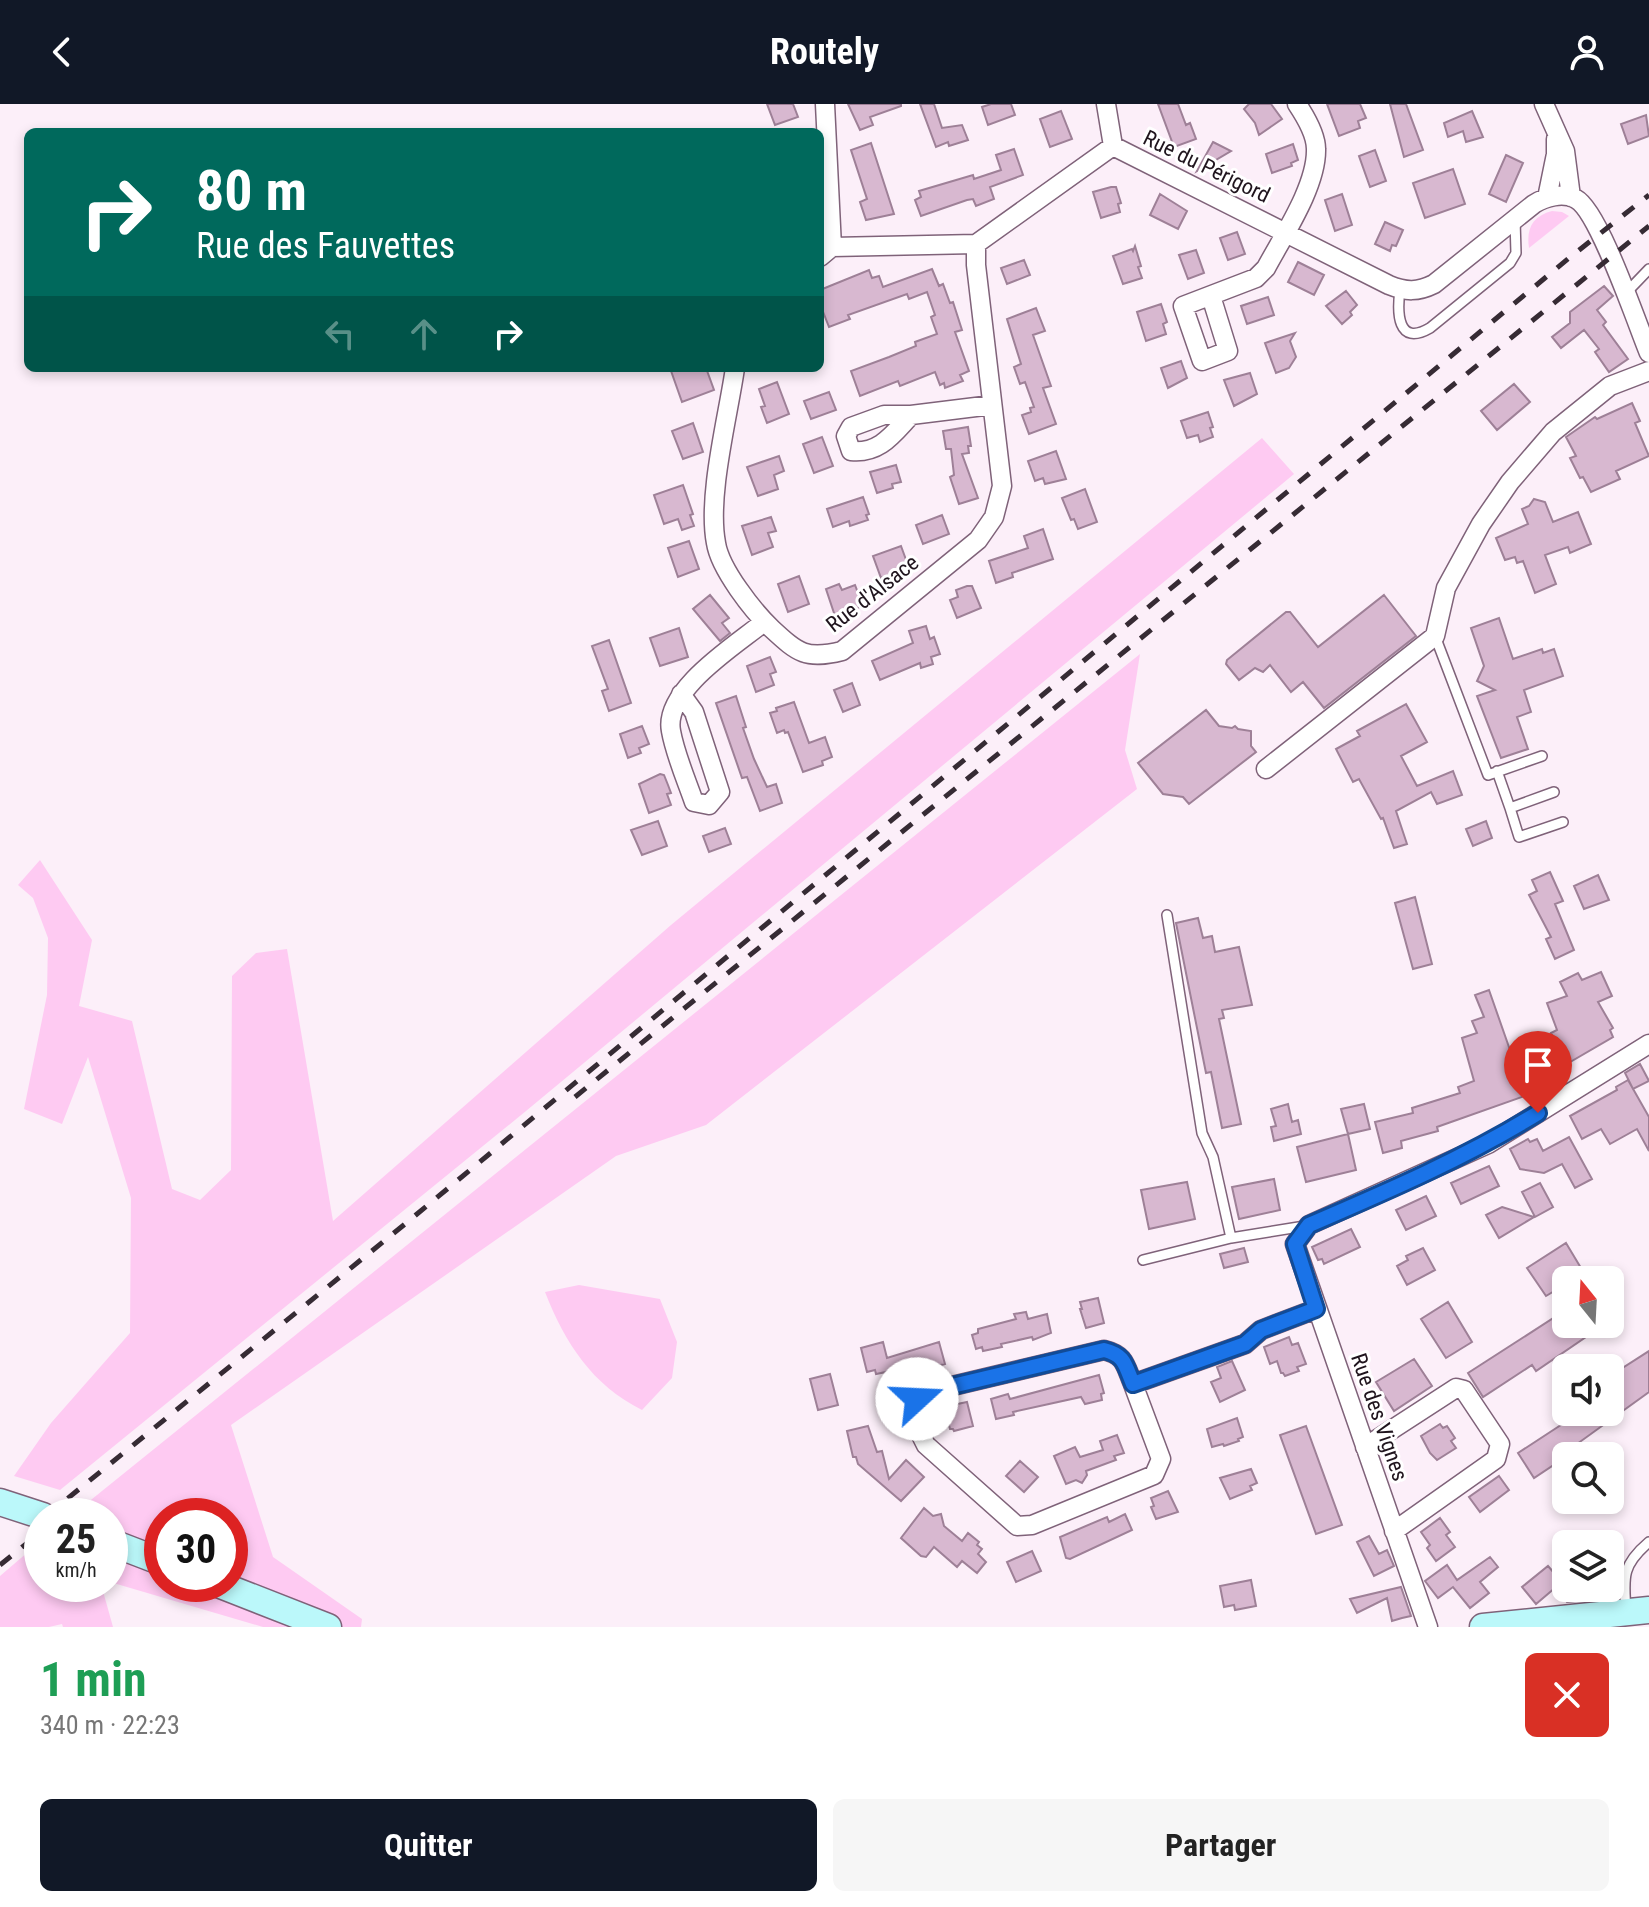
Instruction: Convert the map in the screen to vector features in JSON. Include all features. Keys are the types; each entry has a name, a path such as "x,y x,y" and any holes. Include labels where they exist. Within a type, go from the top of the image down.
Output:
{"main road":[{"path":"1,1501 24,1509"},
{"path":"248,1596 328,1627"},
{"path":"1483,1627 1623,1616"}],"street":[{"path":"825,104 826,252 976,244"},
{"path":"1106,104 1113,146"},
{"path":"1211,296 1256,278 1266,268 1314,172 1317,146 1297,104"},
{"path":"1544,104 1568,162 1571,197"},
{"path":"1547,198 1556,154 1556,132"},
{"name":"Rue du Périgord","path":"976,244 1113,146 1400,290"},
{"path":"1400,290 1416,291 1434,284 1534,204 1547,198 1571,197 1584,206 1595,222 1649,353"},
{"name":"Rue d'Alsace","path":"734,372 713,511 716,546 726,570 764,622 794,649 819,657 842,651 978,540 994,517 1002,486 976,244"},
{"path":"1266,769 1435,636 1446,588 1481,524 1510,482 1553,432 1586,404 1610,386 1649,371"},
{"path":"911,415 992,405"},
{"path":"681,694 694,712 720,792 709,805 694,802 670,729 671,711 681,694 702,673 764,622"},
{"path":"1309,1225 1488,1144 1644,1047 1649,1067"},
{"name":"Rue des Vignes","path":"1309,1225 1295,1244 1428,1627"},
{"path":"1133,1384 1245,1344 1261,1330 1316,1309"},
{"path":"1104,1350 1122,1358 1133,1384 1161,1459 1154,1475 1032,1525 1017,1526 926,1445 915,1410 917,1399 927,1392 1104,1350"},
{"path":"1365,1447 1456,1388 1464,1390 1500,1444 1496,1459 1394,1531"}],"lane":[{"path":"1400,290 1398,310 1402,326 1409,333 1416,334 1430,328 1510,263 1516,253 1515,220"},
{"path":"1625,294 1649,269"},
{"path":"1435,636 1488,775 1542,756"},
{"path":"1497,771 1519,837 1563,822"},
{"path":"1510,808 1554,792"},
{"path":"1167,915 1202,1133 1213,1157 1231,1238"},
{"path":"1143,1260 1231,1238 1309,1225"},
{"path":"1623,1616 1626,1572 1633,1556 1649,1542"}],"shaded area":[{"path":"1552,211 1569,216 1529,248 1532,224"},
{"path":"1262,438 1294,474 526,1111 60,1490 14,1476 51,1423 130,1333 131,1198 88,1057 62,1124 24,1109 47,995 48,938 33,898 18,885 40,860 92,940 79,1006 132,1021 172,1189 200,1200 231,1170 232,976 256,953 287,949 333,1221 671,925"},
{"path":"1140,654 1125,750 1137,789 706,1125 616,1156 231,1425 273,1557 362,1619 361,1627 263,1627 178,1602 248,1602 248,1498 144,1498 144,1592 128,1587 128,1498 93,1498"},
{"path":"579,1285 660,1299 677,1342 672,1378 642,1410 609,1388 582,1361 545,1292"},
{"path":"24,1555 24,1602 106,1602 113,1627 63,1627 62,1624 0,1627 0,1576"}],"building":[{"path":"767,104 793,104 798,117 775,125"},
{"path":"848,104 901,106 870,117 873,125 860,130"},
{"path":"920,104 934,104 942,128 962,125 968,140 936,147"},
{"path":"1011,104 1015,115 988,125 982,107"},
{"path":"1158,104 1178,104 1186,125 1190,123 1196,139 1174,147"},
{"path":"1249,104 1271,104 1282,119 1259,135 1255,123 1244,109"},
{"path":"1327,104 1360,104 1366,118 1358,121 1360,128 1339,136"},
{"path":"1390,104 1406,104 1423,150 1404,157"},
{"path":"1061,111 1072,139 1050,147 1040,119"},
{"path":"1472,111 1483,137 1466,142 1463,131 1448,137 1444,123"},
{"path":"1646,115 1649,136 1628,144 1621,124"},
{"path":"1213,142 1231,151 1197,171"},
{"path":"871,143 894,214 866,220 860,202 867,199 851,150"},
{"path":"1293,144 1298,160 1291,163 1292,166 1272,173 1266,154"},
{"path":"1014,149 1023,175 990,187 994,199 976,206 973,199 967,200 921,216 915,200 921,197 919,191 1001,170 996,155"},
{"path":"1375,150 1386,181 1370,187 1359,156"},
{"path":"1506,155 1523,163 1506,202 1489,194"},
{"path":"1453,169 1465,204 1425,218 1413,183"},
{"path":"1116,187 1121,203 1118,204 1120,212 1101,218 1093,192"},
{"path":"1160,194 1187,211 1178,229 1150,215"},
{"path":"1342,194 1352,225 1335,231 1325,200"},
{"path":"1385,222 1403,230 1396,246 1392,245 1390,251 1375,244"},
{"path":"1237,232 1245,254 1228,260 1220,238"},
{"path":"1135,246 1142,278 1123,284 1113,256 1133,251"},
{"path":"1196,250 1204,273 1188,279 1179,255"},
{"path":"1024,260 1030,275 1007,284 1001,268"},
{"path":"1298,262 1324,275 1314,295 1288,282"},
{"path":"932,269 939,286 943,284 950,303 953,302 962,330 955,332 969,371 960,375 963,381 945,388 944,383 940,385 935,372 900,386 898,381 860,396 851,371 916,346 915,342 937,334 931,317 935,315 927,292 909,299 907,294 848,315 850,319 829,327 824,314 824,288 869,270 872,278 879,276 883,287"},
{"path":"1604,286 1613,296 1597,310 1606,322 1603,325 1628,359 1609,372 1595,352 1599,349 1584,330 1561,348 1552,337 1570,323 1570,312"},
{"path":"1346,291 1357,305 1342,324 1326,306"},
{"path":"1268,297 1274,315 1247,324 1241,306"},
{"path":"1161,304 1167,322 1163,324 1166,334 1146,341 1137,312"},
{"path":"1036,308 1045,331 1033,335 1051,386 1043,388 1056,424 1029,434 1022,415 1031,412 1030,408 1034,407 1025,382 1020,384 1014,367 1021,364 1007,319"},
{"path":"1295,333 1290,341 1296,357 1289,368 1276,373 1265,343"},
{"path":"1181,361 1187,378 1168,388 1161,368"},
{"path":"671,372 707,372 714,390 682,402"},
{"path":"1250,373 1257,394 1234,406 1224,380"},
{"path":"777,382 789,414 767,423 759,389"},
{"path":"1514,384 1530,402 1497,430 1481,411"},
{"path":"829,392 836,410 811,419 804,401"},
{"path":"1632,403 1640,421 1635,423 1649,456 1616,471 1620,479 1591,492 1570,458 1576,456 1566,437 1595,417 1597,419"},
{"path":"1208,412 1213,437 1200,442 1198,435 1187,438 1181,421"},
{"path":"693,423 703,452 683,459 672,431"},
{"path":"968,427 971,446 968,446 969,453 962,454 978,498 959,504 950,477 954,475 951,449 946,449 943,431"},
{"path":"822,437 833,466 814,473 803,444"},
{"path":"1056,451 1066,479 1045,484 1043,478 1035,481 1028,461"},
{"path":"779,456 784,471 774,475 778,489 758,496 747,467"},
{"path":"896,465 901,482 877,493 870,472"},
{"path":"683,485 694,526 682,530 678,519 664,524 654,495"},
{"path":"1085,489 1097,522 1078,529 1062,498"},
{"path":"863,497 868,520 850,526 849,521 833,527 827,509"},
{"path":"1534,499 1545,502 1553,522 1578,512 1591,544 1570,553 1568,547 1545,555 1556,584 1535,593 1523,561 1517,563 1515,557 1505,560 1496,538 1528,524 1522,509"},
{"path":"942,515 949,534 923,544 916,525"},
{"path":"771,517 776,531 768,533 773,547 752,555 742,526"},
{"path":"1043,529 1053,559 1012,573 1013,577 996,583 989,561 1028,548 1024,536"},
{"path":"689,541 699,569 678,577 668,548"},
{"path":"901,546 909,568 881,578 873,556"},
{"path":"799,576 809,604 788,612 778,584"},
{"path":"839,584 842,590 855,585 863,606 835,616 826,589"},
{"path":"972,586 981,608 957,618 950,600 958,597 956,590"},
{"path":"710,595 729,618 722,623 730,633 720,641 693,609"},
{"path":"1384,595 1416,636 1324,708 1303,682 1291,692 1270,665 1263,672 1255,668 1239,680 1226,664 1286,612 1290,612 1318,647"},
{"path":"1499,618 1513,659 1542,649 1543,653 1554,649 1563,676 1524,690 1531,712 1517,717 1528,749 1501,758 1477,696 1495,690 1477,681 1484,666 1471,628"},
{"path":"926,626 940,654 931,657 933,664 921,668 920,663 880,680 872,661 913,643 909,631"},
{"path":"679,628 688,657 660,666 650,638"},
{"path":"609,640 631,703 609,711 602,691 608,689 592,646"},
{"path":"770,657 776,672 770,674 774,685 756,692 747,666"},
{"path":"852,683 860,705 843,712 834,690"},
{"path":"736,696 754,759 767,787 776,784 782,803 760,811 747,777 742,778 716,703"},
{"path":"794,702 809,743 825,737 832,757 822,761 823,765 803,772 788,732 777,733 770,713"},
{"path":"1406,704 1427,742 1401,756 1417,786 1453,771 1462,795 1437,804 1431,792 1396,811 1407,844 1394,848 1383,818 1359,779 1353,782 1336,749 1360,736 1357,731"},
{"path":"1206,710 1219,726 1235,726 1251,731 1251,746 1256,752 1189,804 1183,797 1163,794 1138,763"},
{"path":"642,726 649,744 639,748 641,753 628,758 620,734"},
{"path":"664,775 671,793 667,794 671,805 649,813 639,784"},
{"path":"658,821 667,846 642,855 631,830"},
{"path":"1486,821 1492,838 1473,846 1466,829"},
{"path":"725,828 731,844 709,852 703,836"},
{"path":"1550,872 1563,901 1555,904 1574,950 1555,959 1546,939 1551,937 1529,895 1537,891 1532,880"},
{"path":"1598,875 1609,900 1584,909 1574,886"},
{"path":"1415,897 1432,964 1413,969 1395,903"},
{"path":"1198,918 1203,938 1212,936 1215,952 1239,947 1252,1005 1222,1010 1224,1018 1219,1019 1241,1124 1222,1128 1211,1072 1206,1073 1176,923"},
{"path":"1601,972 1612,996 1598,1002 1613,1028 1610,1030 1613,1037 1553,1072 1540,1050 1554,1039 1551,1033 1557,1030 1547,1003 1567,996 1560,982 1578,973 1582,980"},
{"path":"1489,990 1517,1070 1522,1068 1525,1074 1529,1073 1536,1092 1437,1127 1438,1131 1401,1141 1402,1148 1383,1153 1375,1122 1413,1113 1412,1108 1460,1093 1458,1087 1474,1081 1462,1038 1477,1033 1472,1021 1484,1017 1475,995"},
{"path":"1640,1064 1649,1081 1633,1089 1625,1073"},
{"path":"1628,1080 1649,1117 1649,1151 1637,1129 1610,1144 1601,1129 1582,1139 1570,1116 1617,1090 1616,1087"},
{"path":"1288,1104 1292,1122 1298,1120 1301,1134 1274,1141 1271,1127 1276,1126 1271,1109"},
{"path":"1364,1104 1370,1129 1348,1134 1341,1109"},
{"path":"1348,1134 1356,1170 1306,1182 1297,1147"},
{"path":"1569,1137 1592,1179 1575,1188 1562,1164 1544,1173 1520,1169 1510,1149 1528,1139 1530,1142 1537,1139 1543,1151"},
{"path":"1489,1166 1499,1186 1461,1204 1451,1183"},
{"path":"1274,1179 1280,1210 1239,1219 1232,1187"},
{"path":"1187,1182 1195,1219 1149,1229 1141,1190"},
{"path":"1540,1183 1553,1207 1535,1217 1522,1192"},
{"path":"1426,1196 1436,1216 1406,1230 1396,1210"},
{"path":"1502,1207 1534,1217 1499,1238 1486,1215"},
{"path":"1351,1229 1360,1247 1324,1264 1322,1259 1318,1260 1312,1247"},
{"path":"1566,1243 1580,1266 1552,1266 1552,1292 1546,1296 1527,1268"},
{"path":"1244,1248 1248,1262 1224,1268 1220,1254"},
{"path":"1423,1248 1435,1270 1407,1285 1397,1266 1408,1260 1406,1256"},
{"path":"1098,1298 1104,1323 1086,1328 1080,1302"},
{"path":"1448,1302 1472,1342 1446,1358 1421,1319"},
{"path":"1026,1312 1028,1319 1047,1314 1051,1333 1033,1340 1032,1337 1001,1344 1002,1347 983,1351 982,1347 976,1349 972,1335 978,1333 978,1329 1016,1319 1014,1314"},
{"path":"1552,1319 1552,1338 1584,1338 1561,1354 1552,1354 1552,1360 1536,1371 1532,1365 1483,1397 1468,1373"},
{"path":"1289,1337 1292,1345 1298,1343 1306,1364 1297,1367 1299,1371 1285,1376 1277,1361 1270,1364 1264,1347"},
{"path":"883,1342 887,1358 939,1342 945,1364 922,1370 920,1365 876,1374 875,1370 867,1372 861,1348"},
{"path":"1649,1351 1649,1392 1624,1410 1624,1367"},
{"path":"1414,1359 1432,1386 1394,1411 1376,1382"},
{"path":"1232,1361 1245,1390 1220,1402 1211,1382 1221,1378 1217,1367"},
{"path":"830,1374 838,1405 818,1410 810,1379"},
{"path":"1099,1375 1104,1393 1101,1394 1102,1400 1085,1404 1081,1397 1013,1412 1014,1415 996,1419 991,1399 1008,1394 1010,1399"},
{"path":"967,1402 973,1426 954,1431 950,1429 948,1406"},
{"path":"1237,1418 1243,1437 1224,1446 1212,1447 1207,1429"},
{"path":"1440,1424 1443,1428 1447,1426 1455,1438 1451,1441 1456,1448 1437,1460 1421,1436"},
{"path":"868,1426 877,1452 882,1451 889,1479 906,1460 924,1477 901,1501 853,1457 847,1431"},
{"path":"1306,1426 1342,1525 1316,1534 1280,1435"},
{"path":"1559,1426 1602,1426 1580,1442 1552,1442 1552,1466 1534,1478 1518,1453"},
{"path":"1117,1435 1124,1453 1114,1456 1116,1460 1086,1471 1082,1483 1076,1480 1066,1484 1054,1456 1075,1447 1080,1457 1103,1450 1100,1441"},
{"path":"1020,1461 1038,1477 1024,1492 1006,1476"},
{"path":"1251,1469 1257,1483 1250,1486 1252,1490 1230,1499 1220,1478"},
{"path":"1499,1476 1509,1490 1480,1512 1469,1497"},
{"path":"1168,1491 1178,1512 1156,1519 1151,1498"},
{"path":"924,1508 933,1516 941,1514 944,1526 962,1541 968,1533 979,1542 977,1545 982,1549 978,1554 986,1562 977,1573 962,1561 957,1567 934,1547 926,1557 921,1556 901,1538"},
{"path":"1125,1514 1132,1530 1070,1559 1066,1558 1060,1537 1107,1517 1109,1522"},
{"path":"1440,1518 1450,1532 1446,1535 1455,1547 1436,1561 1421,1532"},
{"path":"1369,1536 1379,1554 1387,1550 1394,1566 1374,1576 1357,1542"},
{"path":"1032,1551 1041,1571 1016,1582 1007,1562"},
{"path":"1490,1557 1498,1567 1480,1582 1489,1593 1470,1608 1453,1587 1438,1598 1425,1581 1447,1565 1457,1580"},
{"path":"1548,1566 1552,1571 1552,1590 1536,1604 1522,1587"},
{"path":"1251,1580 1256,1606 1235,1610 1234,1605 1224,1607 1220,1586"},
{"path":"1401,1587 1411,1616 1392,1621 1387,1598 1357,1613 1350,1599"}],"railway":[{"path":"68,1498 405,1224 1569,258 1649,195"},
{"path":"575,1097 1649,226"},
{"path":"0,1565 24,1546"}],"route":[{"path":"917,1399 927,1392 1104,1350 1122,1358 1133,1384 1245,1344 1261,1330 1316,1309 1295,1244 1309,1225 1452,1162 1538,1113"}]}
